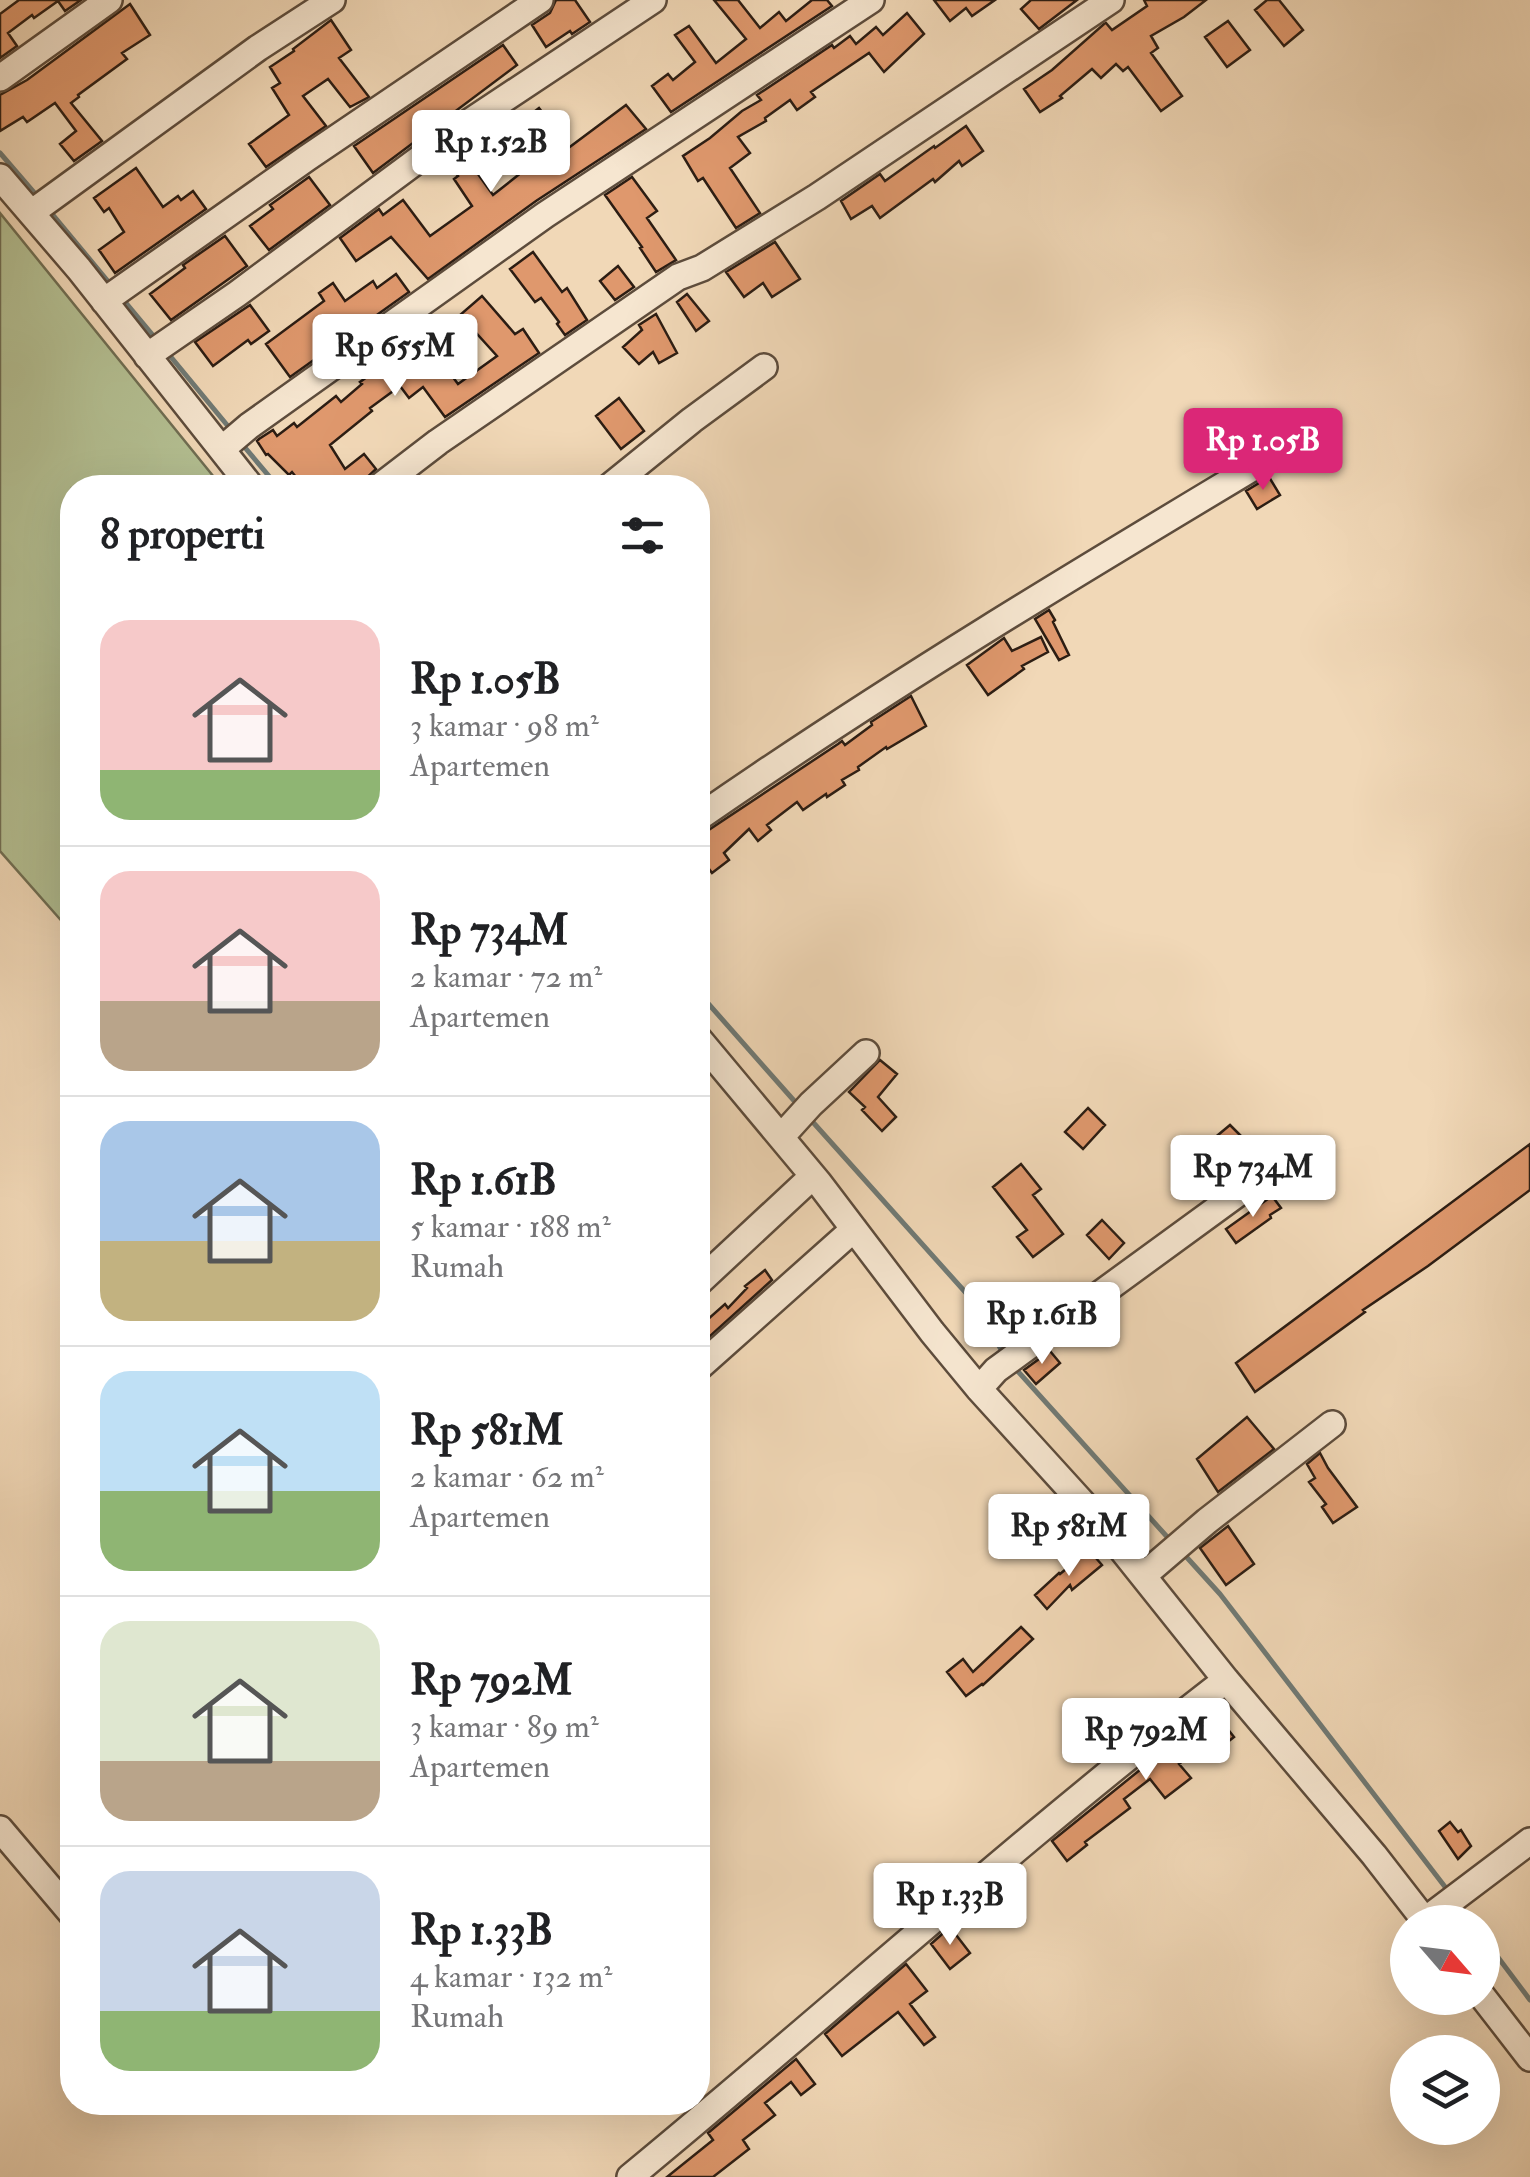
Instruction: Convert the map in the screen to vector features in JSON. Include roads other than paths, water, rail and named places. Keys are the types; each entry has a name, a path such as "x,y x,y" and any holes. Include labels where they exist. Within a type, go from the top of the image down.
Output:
{"street":[{"path":"0,78 109,0"},
{"path":"41,207 258,48 332,0"},
{"path":"111,296 540,0"},
{"path":"158,348 464,125 653,0"},
{"path":"225,447 545,215 870,0"},
{"path":"395,475 678,277 702,268 818,197 1111,0"},
{"path":"1,179 41,207 158,348 243,475"},
{"path":"624,475 764,367"},
{"path":"710,810 1041,594 1294,444"},
{"path":"710,1048 796,1120 813,1176 854,1229 997,1372 1100,1521 1152,1567 1226,1680 1374,1855 1433,1905"},
{"path":"796,1120 866,1053"},
{"path":"997,1372 1266,1173"},
{"path":"710,1271 813,1176"},
{"path":"710,1357 854,1229"},
{"path":"1152,1567 1332,1424"},
{"path":"710,2111 1126,1756 1226,1680"},
{"path":"0,1829 60,1900"},
{"path":"1446,1905 1530,1841"},
{"path":"1497,2015 1530,2058"},
{"path":"630,2177 705,2115"}],"waterway":[{"path":"0,153 37,196"},
{"path":"48,209 111,285"},
{"path":"121,297 156,339"},
{"path":"166,351 232,431"},
{"path":"242,444 268,475"},
{"path":"710,1006 797,1104"},
{"path":"811,1120 975,1303 1003,1353"},
{"path":"1013,1366 1170,1540"},
{"path":"1181,1551 1220,1594 1449,1892"},
{"path":"1500,1960 1530,2000"}]}
